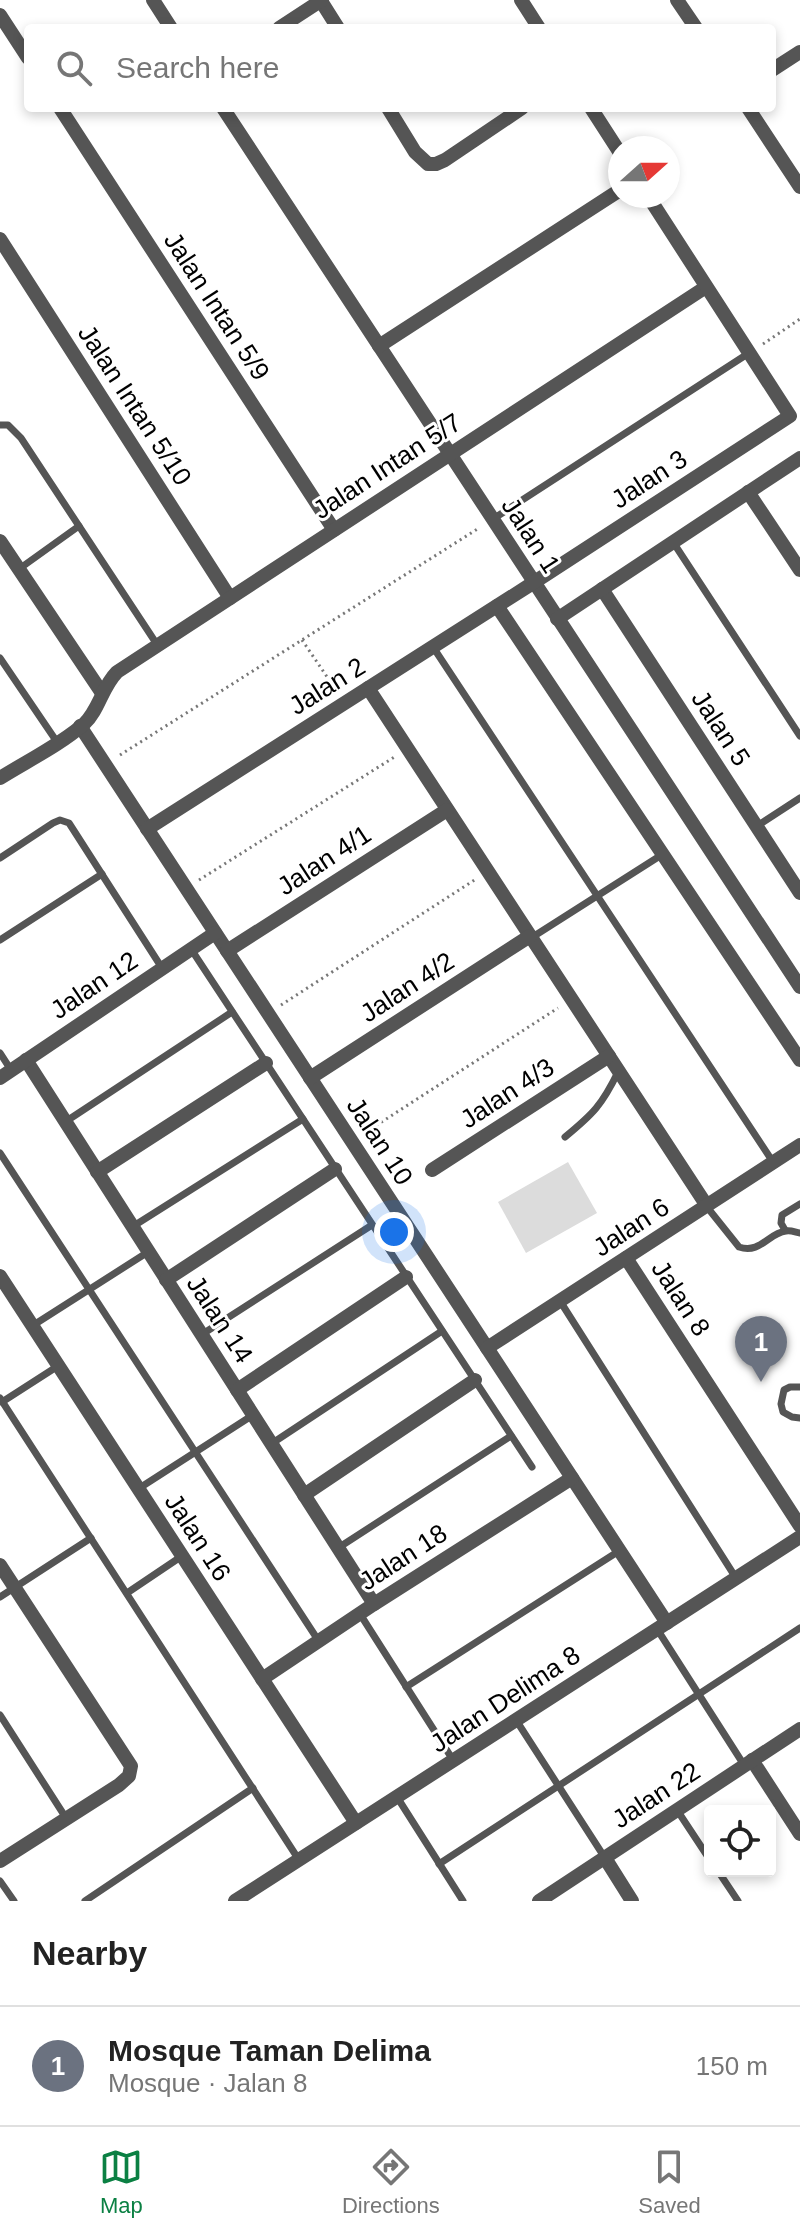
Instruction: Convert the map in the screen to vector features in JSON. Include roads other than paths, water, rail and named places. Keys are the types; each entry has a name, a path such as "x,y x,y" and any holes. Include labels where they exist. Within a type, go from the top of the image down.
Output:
{"street":[{"path":"153,0 168,24"},
{"path":"285,24 322,0 336,24"},
{"path":"521,0 536,24"},
{"path":"677,0 693,24"},
{"path":"0,15 24,52"},
{"path":"776,67 800,52"},
{"name":"Jalan Intan 5/9","path":"63,112 334,530"},
{"name":"Jalan 1","path":"226,112 800,987"},
{"path":"390,112 415,152 428,164 445,160 516,112"},
{"path":"594,112 609,136"},
{"path":"751,112 800,187"},
{"path":"379,346 608,198"},
{"path":"656,208 749,353"},
{"name":"Jalan Intan 5/10","path":"0,239 230,598"},
{"name":"Jalan Intan 5/7","path":"80,726 94,711 109,680 117,672 706,287"},
{"name":"Jalan 3","path":"533,583 790,416 749,353"},
{"path":"557,619 800,458"},
{"path":"748,492 800,570"},
{"path":"0,541 102,693"},
{"name":"Jalan 2","path":"147,829 533,583"},
{"name":"Jalan 5","path":"602,589 800,893"},
{"path":"497,606 800,1060"},
{"path":"368,688 707,1206"},
{"path":"0,778 80,726"},
{"name":"Jalan 10","path":"80,726 572,1478 662,1626"},
{"name":"Jalan 4/1","path":"227,951 447,810"},
{"name":"Jalan 12","path":"6,1074 215,933"},
{"name":"Jalan 4/2","path":"310,1078 531,937"},
{"name":"Jalan 4/3","path":"432,1170 609,1056"},
{"name":"Jalan 14","path":"26,1060 374,1604"},
{"path":"97,1172 266,1063"},
{"name":"Jalan 6","path":"487,1348 800,1145"},
{"path":"166,1280 335,1169"},
{"name":"Jalan 8","path":"626,1258 800,1526"},
{"name":"Jalan 16","path":"0,1276 356,1823"},
{"path":"237,1390 406,1277"},
{"path":"304,1495 475,1380"},
{"name":"Jalan 18","path":"262,1679 572,1478"},
{"name":"Jalan Delima 8","path":"235,1901 800,1537"},
{"path":"0,1565 131,1766 129,1776 119,1785 0,1861"},
{"name":"Jalan 22","path":"539,1901 800,1729"},
{"path":"748,1763 800,1834"},
{"path":"605,1858 632,1901"}],"lane":[{"path":"492,520 749,353"},
{"path":"0,425 8,425 21,438 158,646"},
{"path":"19,569 79,526"},
{"path":"673,542 800,736"},
{"path":"433,647 773,1162"},
{"path":"0,658 57,742"},
{"path":"757,826 800,798"},
{"path":"0,858 53,823 69,823 162,968"},
{"path":"531,937 663,854"},
{"path":"0,926 4,938 102,874"},
{"path":"191,949 532,1467"},
{"path":"65,1122 232,1012"},
{"path":"0,1053 6,1074"},
{"path":"565,1137 593,1114 619,1072"},
{"path":"132,1227 303,1119"},
{"path":"0,1153 319,1641"},
{"path":"785,1230 781,1223 782,1215 800,1204"},
{"path":"707,1206 739,1247 757,1247 785,1230 800,1233"},
{"path":"201,1335 372,1225"},
{"path":"32,1326 148,1252"},
{"path":"560,1301 736,1578"},
{"path":"271,1444 442,1331"},
{"path":"58,1366 1,1400 299,1860"},
{"path":"800,1387 784,1390 781,1404 783,1412 800,1418"},
{"path":"138,1489 253,1415"},
{"path":"338,1548 511,1436"},
{"path":"0,1597 91,1538"},
{"path":"406,1687 619,1551"},
{"path":"127,1593 182,1556"},
{"path":"360,1614 453,1760"},
{"path":"662,1626 699,1694 748,1763"},
{"path":"439,1864 800,1628"},
{"path":"0,1715 67,1818"},
{"path":"516,1720 605,1858"},
{"path":"85,1901 253,1788"},
{"path":"397,1797 463,1901"},
{"path":"677,1810 704,1851"},
{"path":"722,1877 738,1901"},
{"path":"0,1881 14,1901"}],"place":[{"name":"Mosque Taman Delima","path":"761,1382"}]}
